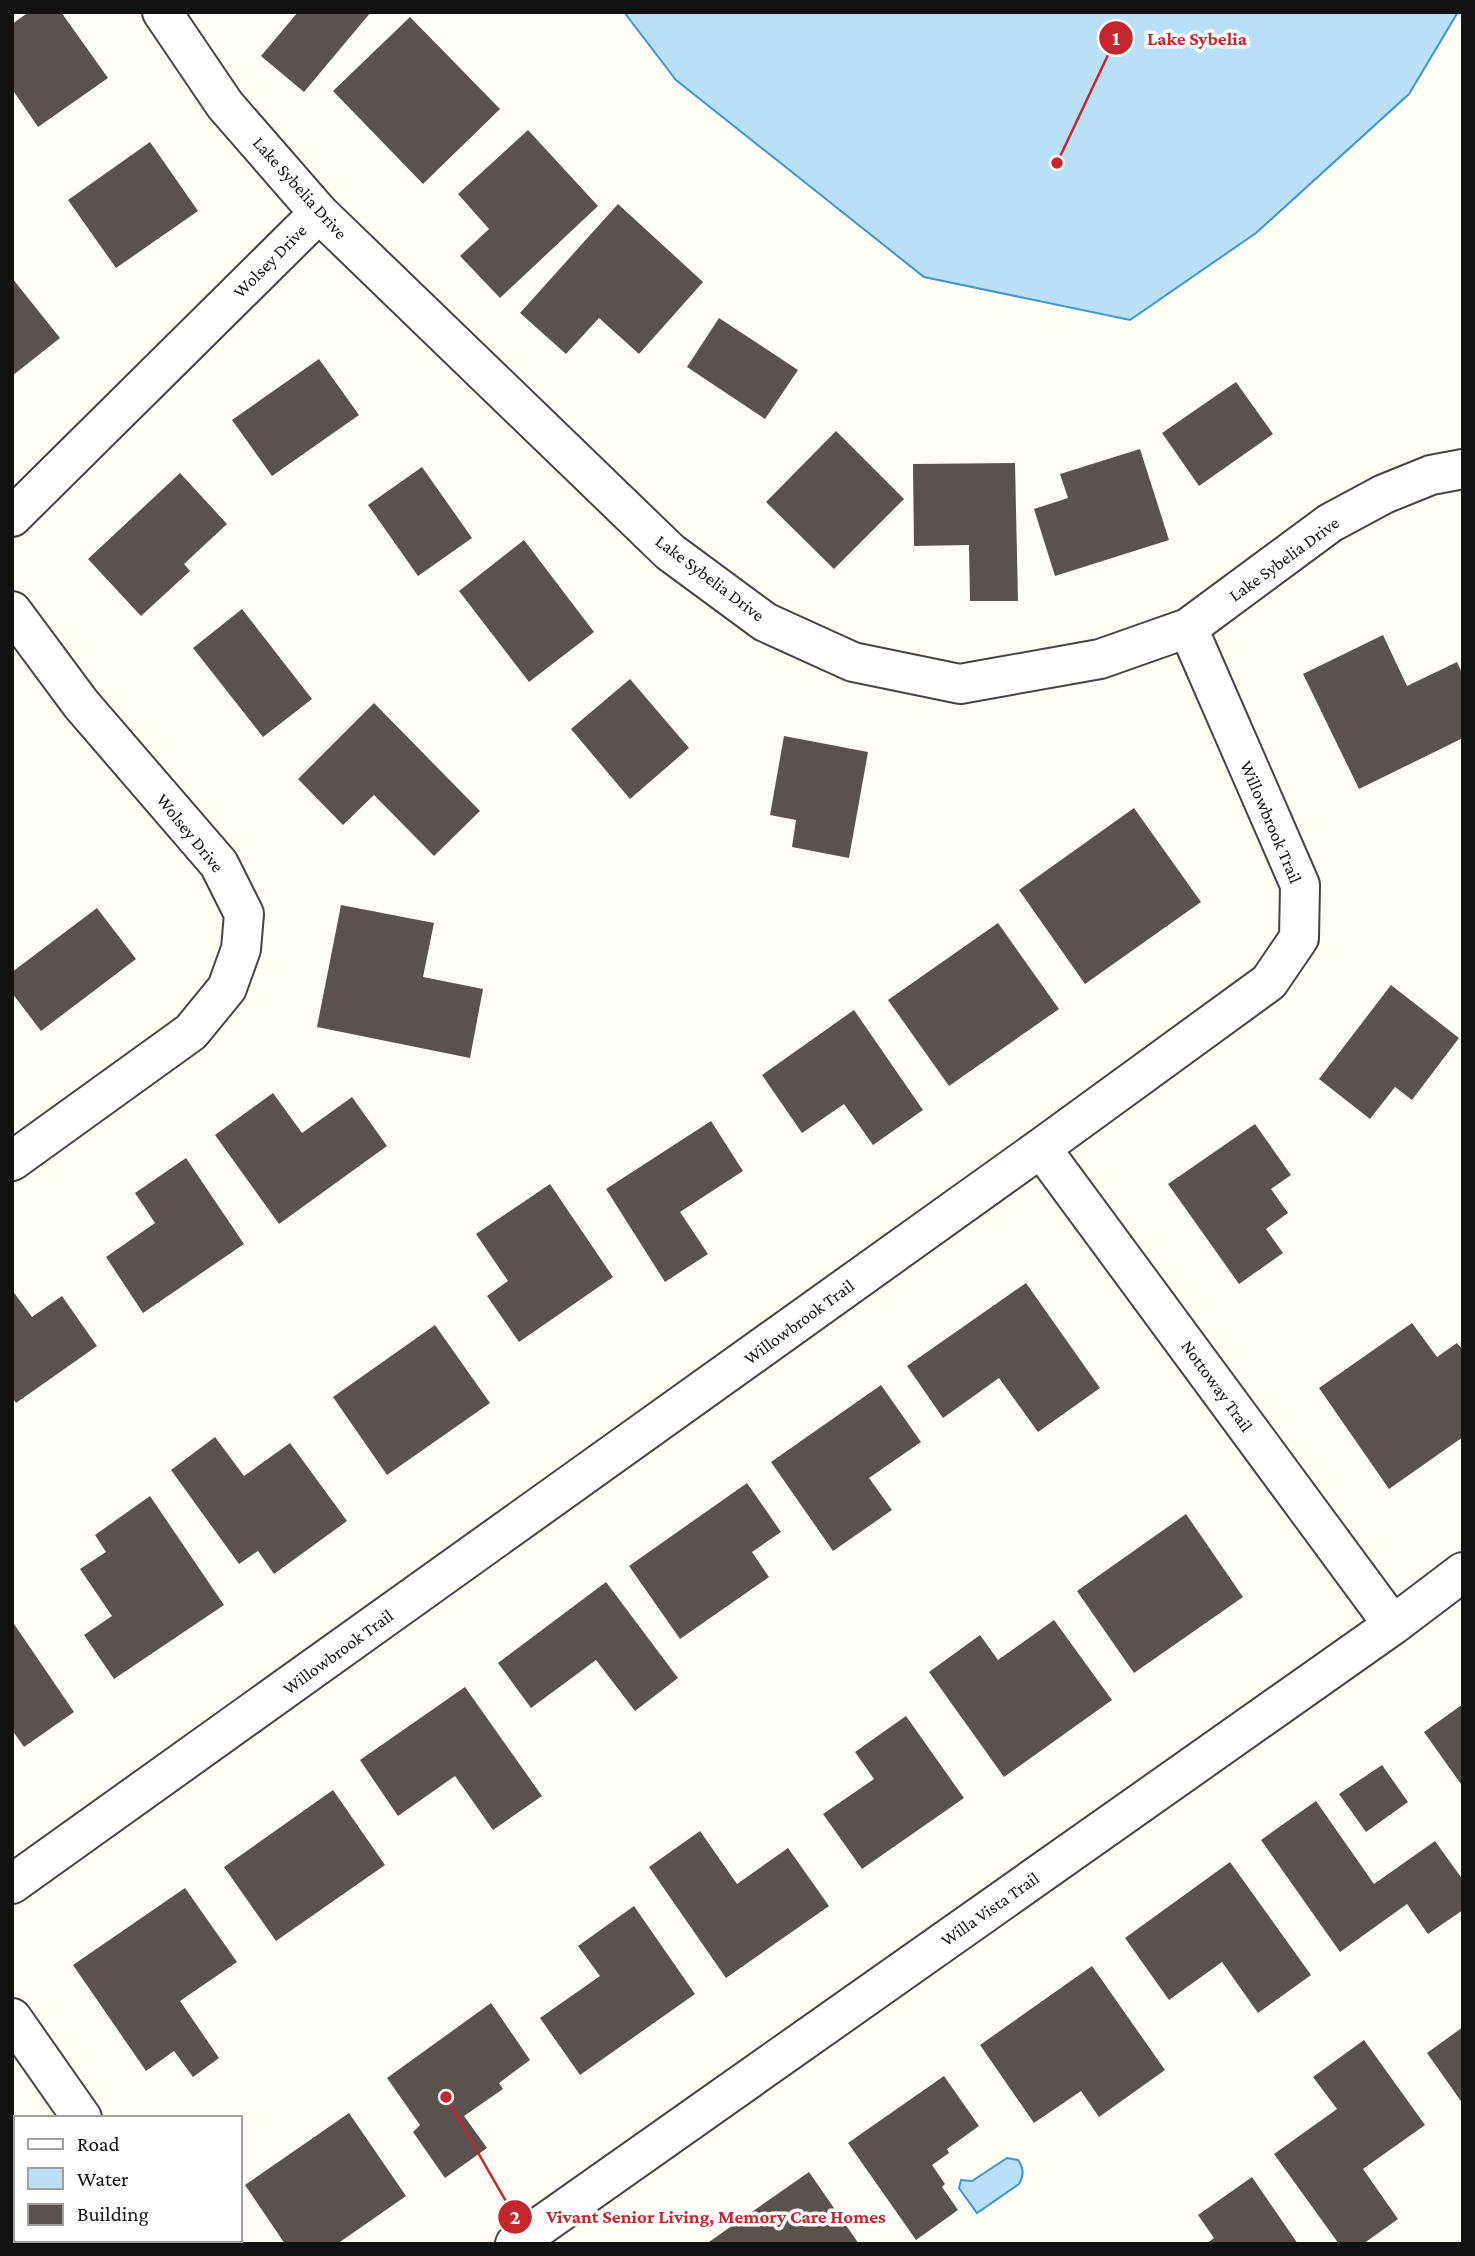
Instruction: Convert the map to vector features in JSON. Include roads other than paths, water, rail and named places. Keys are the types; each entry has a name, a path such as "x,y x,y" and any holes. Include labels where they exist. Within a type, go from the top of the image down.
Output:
{"street":[{"name":"Lake Sybelia Drive","path":"162,12 225,105 319,213 670,552 765,622 853,662 960,684 1100,659 1188,628 1330,523 1384,494 1432,475 1463,469"},
{"name":"Wolsey Drive","path":"12,517 319,213"},
{"name":"Wolsey Drive","path":"12,611 81,704 219,864 244,914 242,949 228,988 191,1032 12,1161"},
{"name":"Willowbrook Trail","path":"12,1884 1269,982 1299,938 1300,885 1188,628"},
{"name":"Nottoway Trail","path":"1041,1148 1393,1625"},
{"name":"Willa Vista Trail","path":"515,2244 1393,1625 1463,1572"},
{"path":"12,2018 81,2116"}],"water":[{"path":"624,12 1458,12 1409,94 1256,233 1130,320 924,277 676,80"},
{"path":"1007,2158 1020,2163 1023,2172 1021,2181 977,2213 959,2188 961,2180 972,2181"}],"place":[{"name":"Lake Sybelia","path":"1057,163"},
{"name":"Vivant Senior Living, Memory Care Homes","path":"446,2097"}]}
